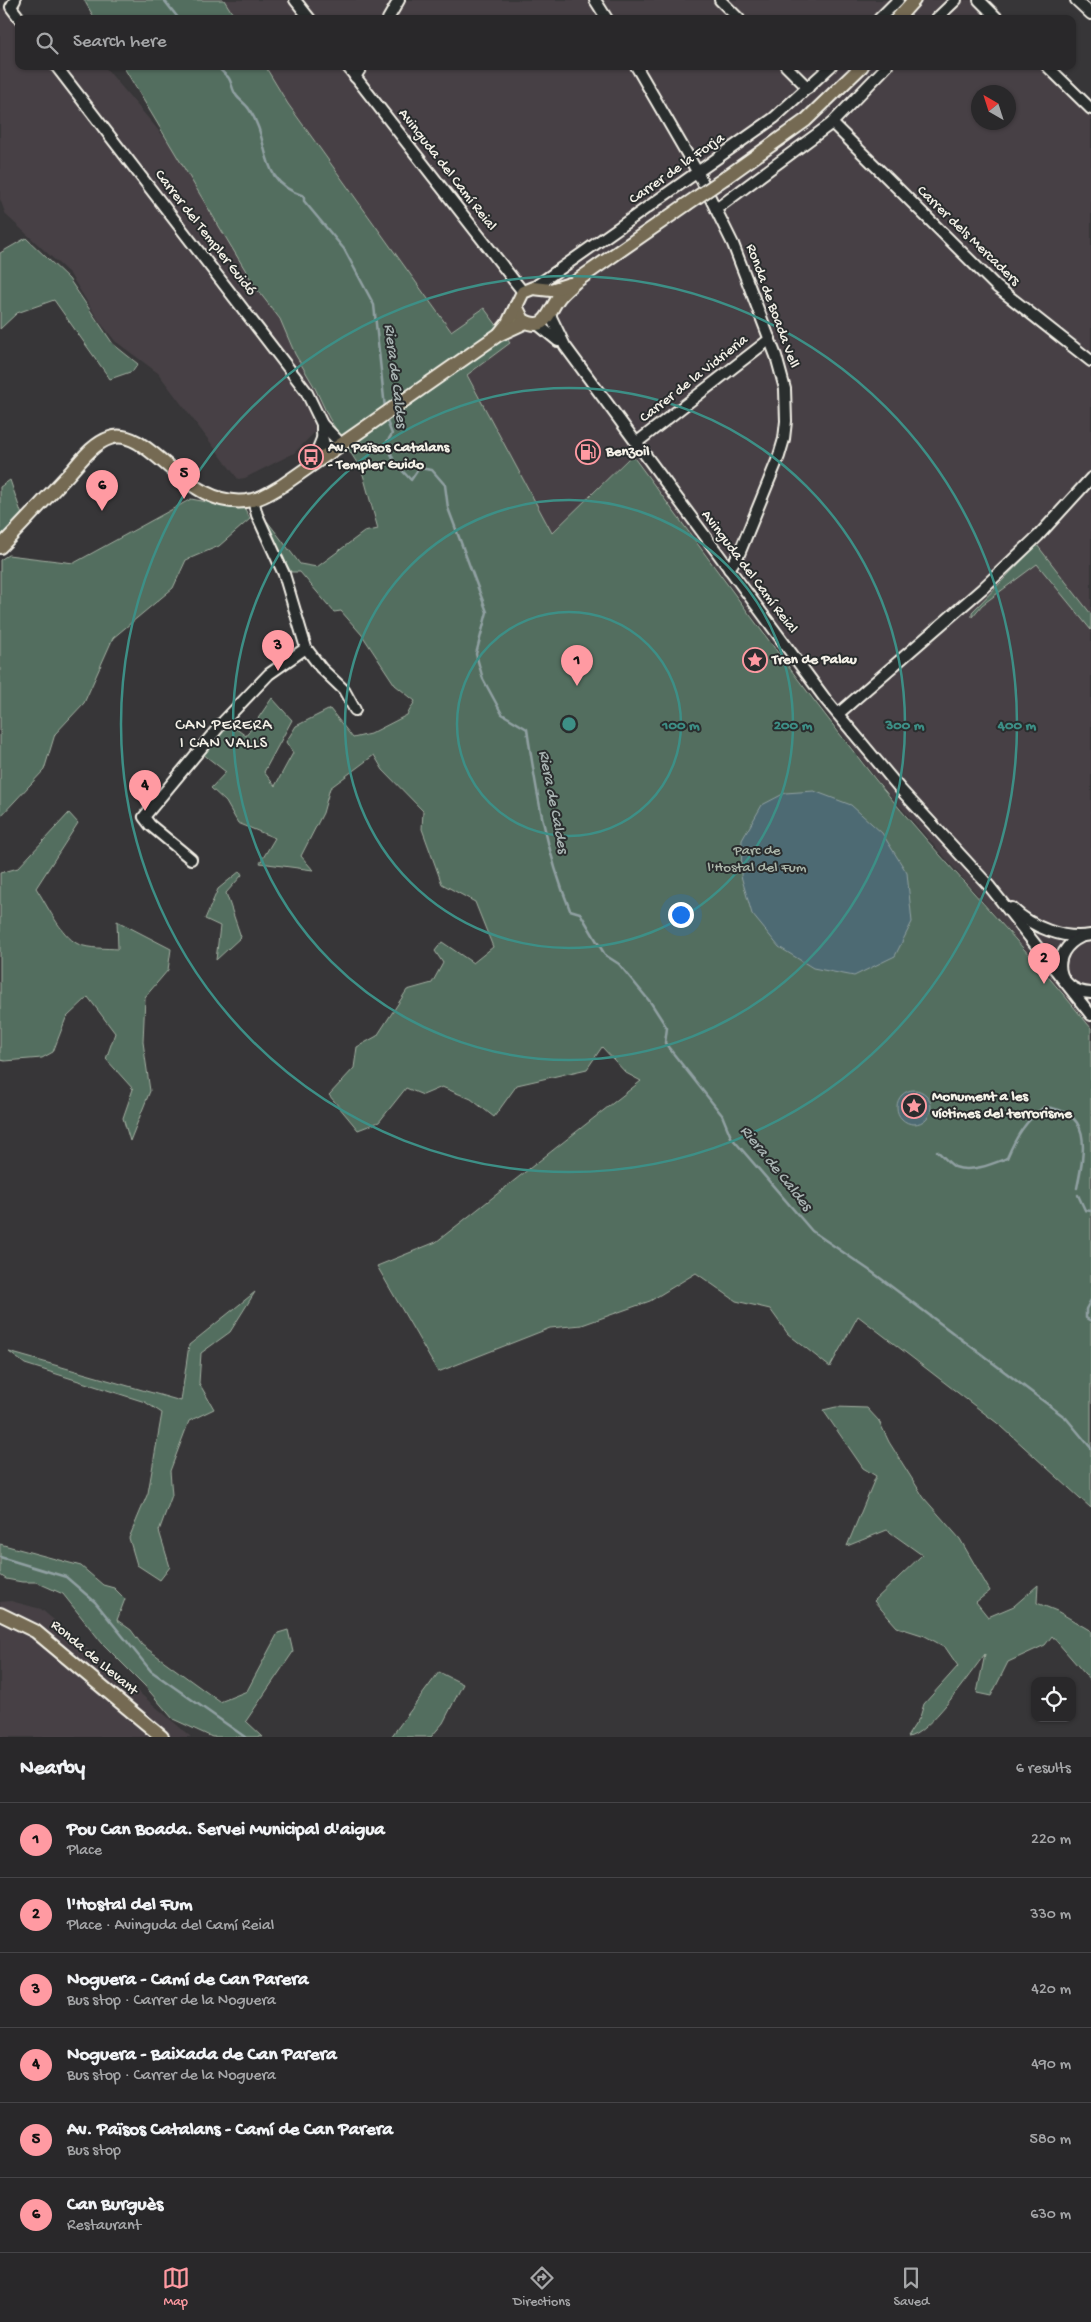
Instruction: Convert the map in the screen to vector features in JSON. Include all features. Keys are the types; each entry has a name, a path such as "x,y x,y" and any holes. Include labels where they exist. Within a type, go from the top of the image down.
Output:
{"main road":[{"path":"901,15 914,0"},
{"path":"910,15 923,0"},
{"path":"783,136 847,70"},
{"path":"0,547 91,450 110,437 119,436 134,439 194,488 206,494 230,500 253,500 267,494 342,445 498,335 531,323 542,322 551,312 560,296 575,282 783,136 818,109 858,70"},
{"path":"498,335 508,322 516,306 533,290 551,290 575,282"},
{"path":"533,290 550,296 551,312"},
{"path":"516,306 520,317 531,323"},
{"name":"Ronda de Llevant","path":"0,1614 35,1630 162,1737"}],"street":[{"path":"295,0 307,15"},
{"path":"390,15 399,0"},
{"path":"595,0 604,15"},
{"path":"720,0 735,15"},
{"path":"883,15 898,0"},
{"path":"940,15 956,0"},
{"path":"979,0 994,15"},
{"path":"1076,0 1091,14"},
{"path":"1085,0 1091,6"},
{"name":"Carrer del Templer Guidó","path":"59,70 306,391 322,424 342,445"},
{"name":"Avinguda del Camí Reial","path":"350,70 533,290"},
{"path":"356,77 360,70"},
{"name":"Ronda de Boada Vell","path":"638,70 698,173 733,244 770,338 785,389 784,439 739,554 729,569"},
{"path":"790,70 808,88"},
{"name":"Carrer de la Forja","path":"533,290 774,118 827,70"},
{"path":"716,209 832,123 883,70"},
{"path":"1051,70 1091,109"},
{"name":"Carrer dels Mercaders","path":"832,123 997,287 1091,361"},
{"name":"Avinguda del Camí Reial","path":"551,312 565,346 838,714 901,790 990,887 1091,1015"},
{"name":"Avinguda del Camí Reial","path":"531,323 565,346"},
{"name":"Carrer de la Vidrieria","path":"636,443 770,338"},
{"name":"Carrer del Templer Guidó","path":"310,467 322,439 322,424"},
{"path":"322,439 326,449 331,452"},
{"path":"838,714 982,589 1038,536 1091,478"},
{"path":"253,500 257,515 284,574 306,648 321,668 344,690 355,710"},
{"path":"191,859 150,825 144,817 223,722 269,674 306,648"},
{"path":"990,887 1018,913 1037,926 1065,935 1088,937"},
{"path":"1088,937 1066,946 1062,953 1062,972 1067,985 1076,991 1091,994"}],"shaded area":[{"path":"224,0 990,0 1005,15 233,15"},
{"path":"0,8 36,15 15,15 15,70 107,70 170,144 256,288 280,319 295,354 315,388 329,418 294,453 245,478 238,479 158,373 115,341 99,321 70,274 6,215 0,199"},
{"path":"267,70 1060,70 1091,99 1091,1028 1059,988 877,780 631,455 552,534 467,375 509,343 451,331 288,104"},
{"path":"11,1601 41,1609 191,1737 0,1737 0,1602"}],"green space":[{"path":"84,0 224,0 233,15 93,15"},
{"name":"Parc de l'Hostal del Fum","path":"125,70 267,70 288,104 451,331 484,308 510,343 467,375 552,533 632,455 782,658 875,779 1091,1028 1091,1508 1001,1426 858,1316 830,1367 788,1334 770,1309 736,1301 696,1273 650,1301 582,1325 550,1328 438,1372 377,1266 436,1242 641,1081 626,1073 602,1047 587,1069 517,1085 494,1117 471,1099 442,1087 423,1095 406,1088 379,1122 358,1130 329,1095 354,1068 357,1047 377,1036 407,990 432,983 443,963 435,951 442,942 473,963 493,947 475,902 442,884 422,829 423,811 383,770 374,755 330,788 323,813 301,856 313,870 260,863 275,838 238,823 226,802 211,788 226,772 203,754 228,723 246,736 272,698 292,720 264,772 275,786 293,753 286,742 296,726 330,709 353,738 370,734 407,715 415,701 395,685 362,635 341,611 334,612 300,572 291,572 270,535 267,521 300,564 317,567 364,532 378,529 362,471 329,418 315,388 295,354 280,319 256,288"},
{"path":"26,238 69,279 113,344 138,364 133,371 110,379 54,300 17,313 0,329 0,253"},
{"path":"10,480 22,515 0,538 0,487"},
{"path":"191,499 245,509 250,519 219,546 186,560 173,588 113,638 84,703 55,734 44,770 0,817 0,560 8,555 74,563"},
{"path":"1037,545 1091,614 1091,630 1037,564 982,605 972,617 972,612"},
{"path":"69,813 78,823 36,888 60,927 72,940 82,946 118,949 117,921 171,949 168,970 145,997 143,1042 150,1091 130,1141 123,1118 133,1089 106,1059 115,1033 88,997 66,1018 53,1052 42,1058 0,1060 0,873 18,868"},
{"path":"240,871 242,875 226,893 241,937 216,960 220,926 205,919 218,889"},
{"path":"255,1292 230,1332 201,1353 199,1383 214,1409 189,1421 170,1471 172,1495 159,1531 170,1567 160,1580 137,1565 129,1538 148,1493 162,1413 145,1402 25,1364 9,1352 181,1401 189,1345"},
{"path":"836,1407 867,1408 879,1421 889,1442 924,1498 960,1539 990,1591 976,1602 988,1617 1014,1606 1038,1585 1037,1603 1057,1611 1091,1631 1091,1681 1052,1636 1045,1645 1008,1662 991,1696 977,1693 985,1654 926,1727 916,1734 907,1737 920,1717 924,1704 958,1666 945,1647 925,1636 897,1627 874,1601 922,1555 887,1530 847,1546 876,1476 863,1468 823,1410"},
{"path":"0,1544 81,1566 103,1585 114,1588 125,1599 117,1620 131,1630 142,1645 220,1702 247,1691 278,1633 288,1630 293,1652 246,1721 263,1737 212,1737 173,1719 145,1686 102,1643 63,1594 36,1582 6,1579 0,1575"},
{"path":"439,1672 463,1684 443,1723 431,1737 391,1737"}],"water":[{"path":"814,791 851,805 882,833 907,873 912,922 895,956 854,976 813,968 779,947 752,914 741,876 742,840 762,805 785,793"},
{"path":"914,1090 926,1095 931,1107 926,1119 914,1124 902,1119 897,1107 902,1095"}],"waterway":[{"name":"Riera de Caldes","path":"164,0 176,15"},
{"name":"Riera de Caldes","path":"220,70 228,77 235,93 248,107 256,122 267,159 278,181 304,196 304,201 344,249 374,305 385,408"},
{"name":"Riera de Caldes","path":"386,419 392,434 387,442 394,462 411,480 419,468 432,470 445,485 448,508 487,612 476,654 483,679 502,714 527,729 538,798 548,843 570,910 580,913 605,955 619,964 651,1003 667,1028 665,1043 722,1115 731,1137 812,1231 872,1272 1066,1418 1091,1448"},
{"path":"937,1151 950,1164 961,1169 988,1165 1007,1158 1022,1130 1031,1118 1044,1107 1059,1110 1070,1115 1082,1133 1082,1158 1077,1188"},
{"path":"1078,1195 1085,1210 1091,1211"},
{"path":"1091,1300 1086,1309 1086,1318 1091,1321"},
{"path":"0,1557 66,1577 95,1602 151,1671 245,1737"}],"place":[{"name":"Benzoil","path":"588,452"},
{"name":"Av. Països Catalans - Templer Guido","path":"311,457"},
{"name":"Av. Països Catalans - Camí de Can Parera","path":"184,499"},
{"name":"Can Burguès","path":"102,511"},
{"name":"Tren de Palau","path":"755,660"},
{"name":"Noguera - Camí de Can Parera","path":"278,671"},
{"name":"Pou Can Boada. Servei Municipal d'aigua","path":"577,686"},
{"name":"Noguera - Baixada de Can Parera","path":"145,811"},
{"name":"l'Hostal del Fum","path":"1044,984"},
{"name":"Monument a les víctimes del terrorisme","path":"914,1106"}],"district":[{"name":"CAN PERERA I CAN VALLS","path":"224,735"}]}
